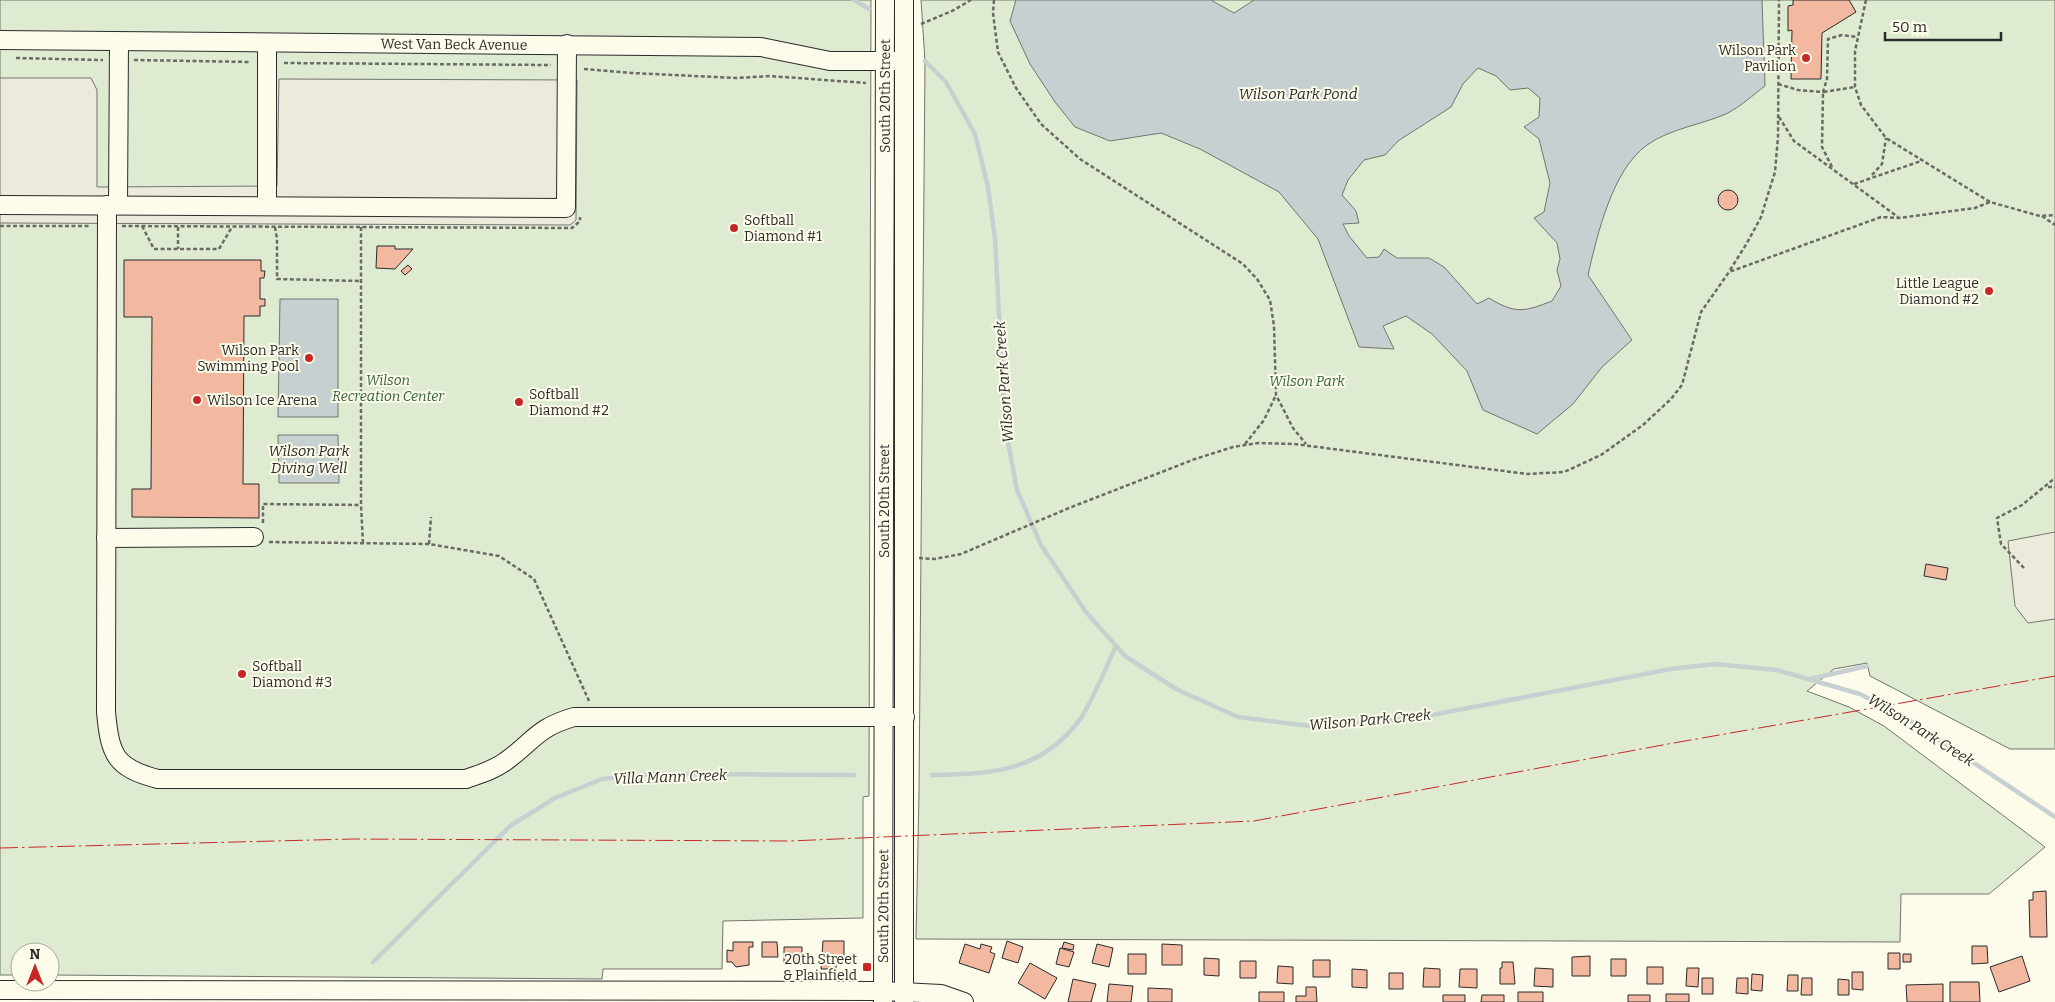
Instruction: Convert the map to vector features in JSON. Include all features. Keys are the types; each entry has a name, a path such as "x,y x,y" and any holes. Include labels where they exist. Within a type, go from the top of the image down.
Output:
{"street":[{"name":"South 20th Street","path":"883,996 885,0"},
{"name":"South 20th Street","path":"904,0 904,997"},
{"name":"West Van Beck Avenue","path":"0,40 567,44 761,48 830,62 905,53"},
{"path":"119,42 113,205 106,538 108,734 121,764 138,774 158,779 466,779 487,772 506,761 538,732 554,723 574,717 905,717"},
{"path":"266,206 267,43"},
{"path":"0,205 566,208 567,44"},
{"path":"106,538 258,539"},
{"path":"884,554 904,554"},
{"path":"0,990 431,997 904,997 941,994 964,1002"}],"path":[{"path":"921,24 952,12 971,0"},
{"path":"994,0 993,13 998,52 1016,88 1041,124 1080,159 1243,264 1257,279 1270,300 1274,326 1276,395 1293,428 1307,445"},
{"path":"904,554 923,559 945,558 981,546 1070,508 1195,459 1258,443 1307,445 1527,474 1564,472 1601,455 1643,425 1671,399 1682,385 1701,312 1747,243 1770,193 1775,172 1778,116 1779,0"},
{"path":"1866,0 1865,12 1857,37 1856,87 1861,105 1886,138 1990,202 2040,216 2055,225"},
{"path":"1832,167 1822,147 1823,92 1827,79 1828,39 1842,35 1857,37"},
{"path":"10,58 566,67 632,73 737,78 770,76 866,83"},
{"path":"1778,84 1798,90 1823,92 1856,87"},
{"path":"1778,116 1794,140 1900,218"},
{"path":"1871,176 1882,164 1886,138"},
{"path":"1854,184 1871,176 1922,160"},
{"path":"1729,272 1881,217 1900,218 1975,208 1990,202"},
{"path":"2040,216 2055,215"},
{"path":"142,226 154,249 219,249 232,226"},
{"path":"178,226 178,249"},
{"path":"275,227 277,239 277,279 361,281"},
{"path":"361,227 361,505 363,543"},
{"path":"1245,445 1264,420 1276,395"},
{"path":"2024,568 2001,544 1998,518 2022,505 2055,478"},
{"path":"2046,487 2055,487"},
{"path":"361,505 263,504 258,539 429,544 499,556 534,578 595,717"},
{"path":"429,544 431,517"}],"green space":[{"name":"Wilson Recreation Center","path":"0,0 871,0 869,796 863,797 863,918 723,921 722,969 603,969 602,979 60,975 60,942 10,942 10,975 0,975"},
{"name":"Wilson Park","path":"921,0 2055,0 2055,749 2010,749 1870,676 1867,663 1834,669 1807,691 1849,707 1884,726 2045,847 1989,894 1901,894 1900,942 916,939 919,794 925,61"}],"shaded area":[{"path":"0,78 91,78 97,90 97,187 277,186 279,79 577,80 576,220 570,225 0,223"},
{"path":"2055,532 2055,619 2028,623 2015,606 2008,541"}],"water":[{"name":"Wilson Park Pond","path":"1016,0 1211,0 1234,13 1254,0 1762,0 1765,86 1728,113 1656,139 1635,156 1624,170 1601,223 1588,275 1632,340 1602,367 1573,404 1537,434 1483,410 1467,371 1432,334 1406,316 1383,326 1394,349 1359,347 1318,239 1279,192 1200,149 1161,133 1110,141 1075,127 1055,102 1030,64 1010,21","holes":["1478,68 1496,76 1510,90 1528,88 1540,98 1539,117 1524,127 1539,139 1550,183 1544,212 1534,218 1557,243 1560,259 1557,270 1561,286 1552,301 1520,310 1506,307 1489,298 1477,304 1444,267 1429,258 1397,258 1384,249 1379,257 1367,258 1349,236 1343,224 1359,223 1356,211 1342,195 1348,180 1364,160 1385,155 1398,141 1451,107 1463,84"]},
{"name":"Wilson Park Swimming Pool","path":"280,299 338,299 338,417 278,417"},
{"name":"Wilson Park Diving Well","path":"278,435 338,435 339,483 279,483"}],"building":[{"name":"Wilson Park Pavilion","path":"1793,0 1849,0 1856,12 1822,33 1821,79 1791,79 1792,30 1788,31 1788,6 1793,5"},
{"path":"1728,190 1735,193 1738,200 1735,207 1728,210 1721,207 1718,200 1721,193"},
{"path":"377,246 413,249 395,269 376,268"},
{"name":"Wilson Ice Arena","path":"124,260 261,260 261,271 265,271 264,278 260,278 260,299 265,299 265,306 260,306 260,316 244,316 243,484 259,484 259,518 132,517 132,489 151,489 152,317 124,317"},
{"path":"408,265 412,269 405,275 401,271"},
{"path":"1926,564 1948,568 1946,580 1924,576"},
{"path":"2046,891 2047,937 2030,937 2029,900 2033,900 2033,892"},
{"path":"823,941 844,941 844,964 836,964 836,969 821,969"},
{"path":"1007,941 1023,947 1018,963 1002,958"},
{"path":"733,942 753,942 753,947 749,947 749,965 736,967 732,962 727,962 727,950 733,951"},
{"path":"762,942 777,942 778,957 762,957"},
{"path":"1064,942 1074,945 1073,950 1062,948"},
{"path":"965,944 980,949 981,944 992,947 990,952 995,954 989,973 959,963"},
{"path":"1097,944 1113,948 1109,967 1092,963"},
{"path":"1162,944 1182,945 1182,965 1162,965"},
{"path":"1972,946 1987,946 1988,963 1972,964"},
{"path":"784,947 802,947 802,964 784,964"},
{"path":"1060,948 1074,952 1069,967 1056,964"},
{"path":"1888,953 1900,953 1900,969 1888,969"},
{"path":"1128,954 1146,954 1146,974 1128,974"},
{"path":"1903,954 1911,954 1911,962 1903,962"},
{"path":"1590,956 1590,976 1572,976 1572,957"},
{"path":"2022,956 2030,981 1999,992 1990,967"},
{"path":"1204,958 1219,959 1219,976 1204,975"},
{"path":"1611,959 1626,959 1626,976 1611,976"},
{"path":"1313,960 1330,960 1330,977 1313,977"},
{"path":"1240,961 1256,961 1256,978 1240,978"},
{"path":"1502,962 1513,962 1515,984 1500,984"},
{"path":"1030,963 1057,978 1045,999 1018,983"},
{"path":"1278,966 1293,967 1293,984 1277,983"},
{"path":"1647,967 1663,967 1663,984 1647,984"},
{"path":"1424,968 1440,969 1440,987 1423,987"},
{"path":"1535,968 1553,969 1553,987 1534,986"},
{"path":"1687,968 1699,968 1698,987 1686,986"},
{"path":"1352,969 1367,970 1367,988 1352,987"},
{"path":"1460,969 1477,969 1477,988 1459,987"},
{"path":"1852,972 1863,972 1863,990 1852,989"},
{"path":"1389,973 1403,973 1403,989 1389,989"},
{"path":"1752,974 1763,975 1762,991 1751,990"},
{"path":"1788,975 1798,975 1798,991 1787,991"},
{"path":"1702,978 1713,978 1713,994 1702,994"},
{"path":"1737,978 1748,978 1748,994 1736,993"},
{"path":"1802,978 1812,978 1812,995 1801,995"},
{"path":"1073,979 1096,984 1091,1002 1068,1002"},
{"path":"1838,979 1849,980 1849,995 1838,995"},
{"path":"1950,982 1979,982 1980,1002 1950,1002"},
{"path":"1109,984 1133,986 1131,1002 1107,1002"},
{"path":"1943,984 1943,1002 1907,1002 1906,985"},
{"path":"1306,987 1316,987 1317,1002 1296,1002 1296,996 1306,996"},
{"path":"1148,988 1172,989 1172,1002 1148,1002"},
{"path":"1259,992 1284,992 1284,1002 1259,1002"},
{"path":"1518,992 1543,992 1543,1002 1518,1002"},
{"path":"1666,994 1689,994 1689,1002 1666,1002"},
{"path":"1443,995 1465,995 1465,1002 1443,1002"},
{"path":"1482,995 1504,995 1504,1002 1481,1002"},
{"path":"1628,995 1650,995 1650,1002 1628,1002"}],"waterway":[{"name":"Wilson Park Creek","path":"854,0 869,9"},
{"name":"Wilson Park Creek","path":"925,61 946,82 975,134 988,187 995,239 1005,426 1017,490 1041,545 1086,612 1125,656 1176,689 1238,717 1310,726 1380,722 1437,714 1671,669 1715,664 1777,670 1860,694 1914,723 2055,817"},
{"path":"932,775 994,771 1012,767 1047,751 1063,739 1083,715 1116,646"},
{"path":"1810,679 1867,666"},
{"name":"Villa Mann Creek","path":"373,962 510,826 555,798 602,779 654,774 854,775"}],"power":[{"path":"0,848 353,839 790,841 1254,821 1668,744 2055,676"}],"place":[{"name":"Wilson Park Pavilion","path":"1806,58"},
{"name":"Softball Diamond #1","path":"734,228"},
{"name":"Little League Diamond #2","path":"1989,291"},
{"name":"Wilson Park Swimming Pool","path":"309,358"},
{"name":"Wilson Ice Arena","path":"197,400"},
{"name":"Softball Diamond #2","path":"519,402"},
{"name":"Softball Diamond #3","path":"242,674"},
{"name":"20th Street & Plainfield","path":"867,967"}]}
